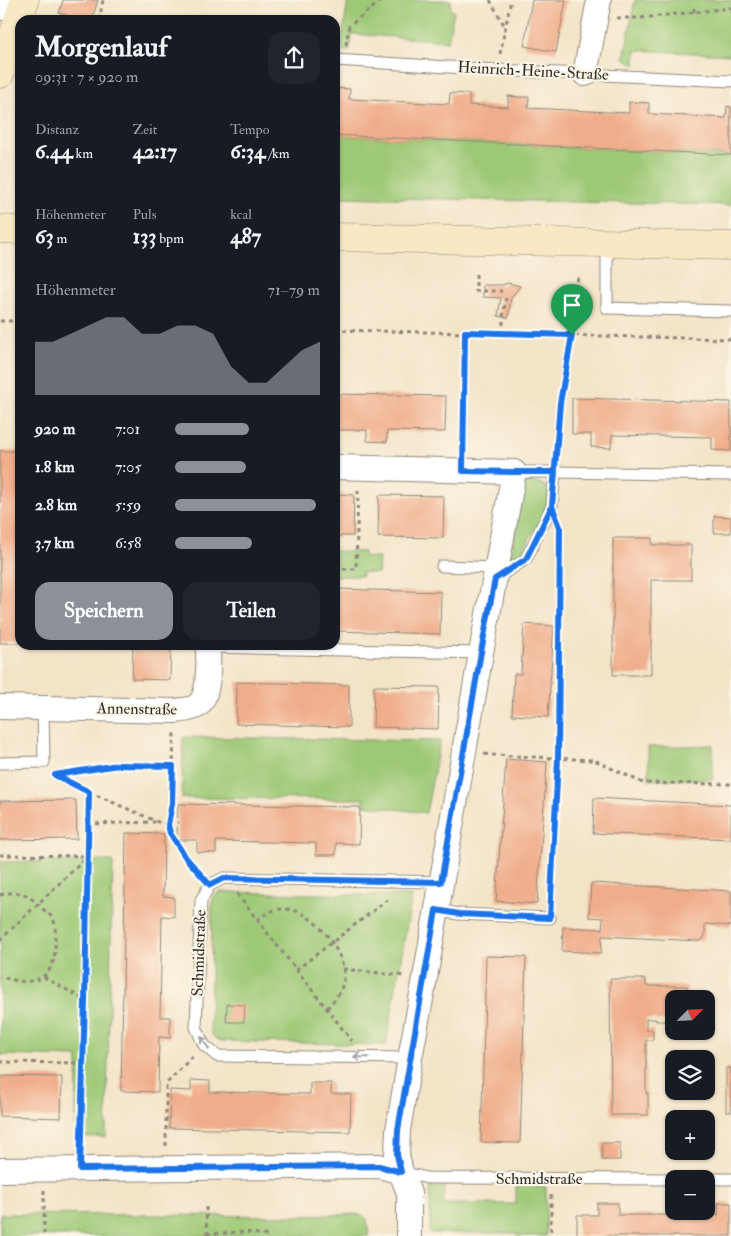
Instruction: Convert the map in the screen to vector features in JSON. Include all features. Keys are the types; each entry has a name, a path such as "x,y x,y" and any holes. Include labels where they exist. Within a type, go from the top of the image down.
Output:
{"main road":[{"path":"0,74 15,22"},
{"path":"0,229 15,230"},
{"path":"340,237 731,246"}],"street":[{"path":"585,74 598,9"},
{"path":"340,467 514,472 398,1130 397,1155 409,1193 409,1236"},
{"name":"Annenstraße","path":"0,707 188,710 198,706 205,695 208,681 208,650"},
{"path":"0,1170 379,1166 401,1172"}],"lane":[{"name":"Heinrich-Heine-Straße","path":"340,60 731,81"},
{"path":"607,243 607,308 731,311"},
{"path":"514,472 731,475"},
{"path":"442,566 496,573 526,559 552,506 555,472"},
{"path":"340,649 481,652"},
{"path":"0,763 44,762 43,708"},
{"path":"210,885 224,878 441,882"},
{"name":"Schmidstraße","path":"204,1045 196,1027 201,900 210,885"},
{"path":"436,910 459,914 550,918"},
{"path":"204,1045 217,1056 410,1058"},
{"name":"Schmidstraße","path":"401,1172 426,1178 665,1179"},
{"path":"715,1179 731,1179"}],"path":[{"path":"100,15 104,0"},
{"path":"349,26 382,0"},
{"path":"490,0 505,30"},
{"path":"497,70 511,0"},
{"path":"694,4 694,12"},
{"path":"598,9 641,18 731,8"},
{"path":"476,274 476,291 502,291"},
{"path":"555,472 560,403 572,335 578,276"},
{"path":"503,333 506,298"},
{"path":"0,321 15,321"},
{"path":"340,330 731,339"},
{"path":"463,471 465,332"},
{"path":"340,569 356,569 359,468"},
{"path":"550,918 558,759 560,527 552,506"},
{"path":"174,711 172,803 168,825 170,833 186,858 210,885"},
{"path":"464,750 493,755 594,760 643,783 731,784"},
{"path":"44,762 55,775 89,792 168,825"},
{"path":"55,775 118,765 173,766"},
{"path":"80,1169 89,792"},
{"path":"88,824 158,822"},
{"path":"0,855 88,856"},
{"path":"0,940 88,856"},
{"path":"224,878 365,1058"},
{"path":"296,970 411,882"},
{"path":"0,895 18,893 30,896 51,915 54,922 56,947 51,970 44,977 21,982 0,976"},
{"path":"257,920 268,912 283,908 302,913 318,926 332,943 342,959 344,977 339,996 326,1008"},
{"path":"343,969 425,978"},
{"path":"44,977 85,1000"},
{"path":"166,1169 166,1084 204,1045"},
{"path":"0,1062 83,1063"},
{"path":"44,1170 44,1236"},
{"path":"551,1179 551,1236"},
{"path":"206,1208 207,1235 246,1232 269,1236"}],"green space":[{"path":"348,0 451,0 450,10 454,11 448,41 352,34 350,51 340,51"},
{"path":"635,0 731,0 731,55 636,50 635,65 624,58"},
{"path":"340,135 731,155 731,205 340,197"},
{"path":"531,482 540,483 546,487 548,499 543,514 522,552 517,556 511,556 523,485"},
{"path":"340,551 364,552 364,557 379,558 378,573 362,572 362,576 340,576"},
{"path":"183,737 440,741 426,813 364,805 364,799 182,798"},
{"path":"713,745 713,779 649,780 648,747"},
{"path":"113,861 106,1137 75,1137 78,1057 0,1055 0,862"},
{"path":"219,892 412,896 386,1045 222,1041 215,1038 210,1027 212,902 214,896"},
{"path":"516,1186 546,1187 546,1236 517,1236 517,1233 430,1233 430,1187 444,1187 444,1204 516,1204"},
{"path":"0,1214 300,1216 355,1214 362,1215 367,1219 369,1236 0,1236"}],"building":[{"path":"63,0 98,0 94,15 66,15 59,13"},
{"path":"532,0 566,0 556,52 524,46"},
{"path":"340,88 350,89 349,99 449,104 450,93 469,94 469,105 508,107 508,96 529,97 528,108 629,113 629,102 649,103 649,114 726,118 727,106 731,107 731,155 340,135"},
{"path":"508,283 520,286 511,298 508,318 498,316 501,298 483,297 483,285 502,285"},
{"path":"340,394 446,396 445,432 387,431 387,442 367,441 367,430 340,430"},
{"path":"572,398 731,402 731,451 712,450 712,437 612,435 611,448 591,447 591,434 572,434"},
{"path":"0,451 15,451 15,643 0,643"},
{"path":"340,494 354,495 353,536 340,536"},
{"path":"379,495 444,496 443,538 378,537"},
{"path":"714,516 731,517 731,533 714,533"},
{"path":"613,538 652,538 652,545 691,545 691,580 651,580 651,675 613,675"},
{"path":"340,589 441,592 440,634 340,631"},
{"path":"524,624 554,626 548,717 512,715 514,674 521,674"},
{"path":"133,650 171,650 170,680 132,679"},
{"path":"237,682 349,685 349,727 236,724"},
{"path":"374,686 439,687 438,729 373,727"},
{"path":"506,759 547,762 537,904 496,901"},
{"path":"594,798 731,805 731,839 593,833"},
{"path":"76,800 77,839 0,840 0,801"},
{"path":"178,804 360,807 359,844 336,843 336,855 316,855 316,843 216,841 216,853 197,852 197,840 177,840"},
{"path":"126,833 164,834 163,896 174,897 174,917 162,916 160,1017 170,1017 170,1038 159,1037 158,1092 121,1091"},
{"path":"591,883 731,891 731,926 705,924 705,936 699,941 602,936 601,953 562,951 563,927 602,929 603,918 589,917"},
{"path":"486,956 526,957 520,1143 481,1142"},
{"path":"610,979 646,979 646,986 687,986 687,990 665,990 665,1021 646,1019 646,1030 653,1030 653,1040 646,1040 648,1115 611,1115"},
{"path":"227,1004 245,1005 244,1022 226,1022"},
{"path":"726,1068 731,1068 731,1112 726,1112"},
{"path":"2,1076 62,1077 61,1118 0,1116 0,1079 2,1079"},
{"path":"191,1080 210,1081 210,1092 310,1094 310,1083 331,1083 331,1094 351,1094 350,1132 169,1128 170,1090 191,1091"},
{"path":"602,1143 620,1143 620,1160 602,1160"},
{"path":"597,1203 618,1203 618,1215 665,1215 665,1220 715,1220 715,1215 718,1215 718,1203 731,1203 731,1236 577,1236 577,1215 597,1215"}],"route":[{"path":"572,335 465,332 463,471 555,472 552,506 560,527 558,759 550,918 459,914 436,910 398,1130 397,1155 401,1172 379,1166 80,1169 89,792 55,775 118,765 173,766 172,803 168,825 170,833 186,858 210,885 224,878 441,882 495,579 526,559 552,506 555,472 560,403 572,335"}]}
